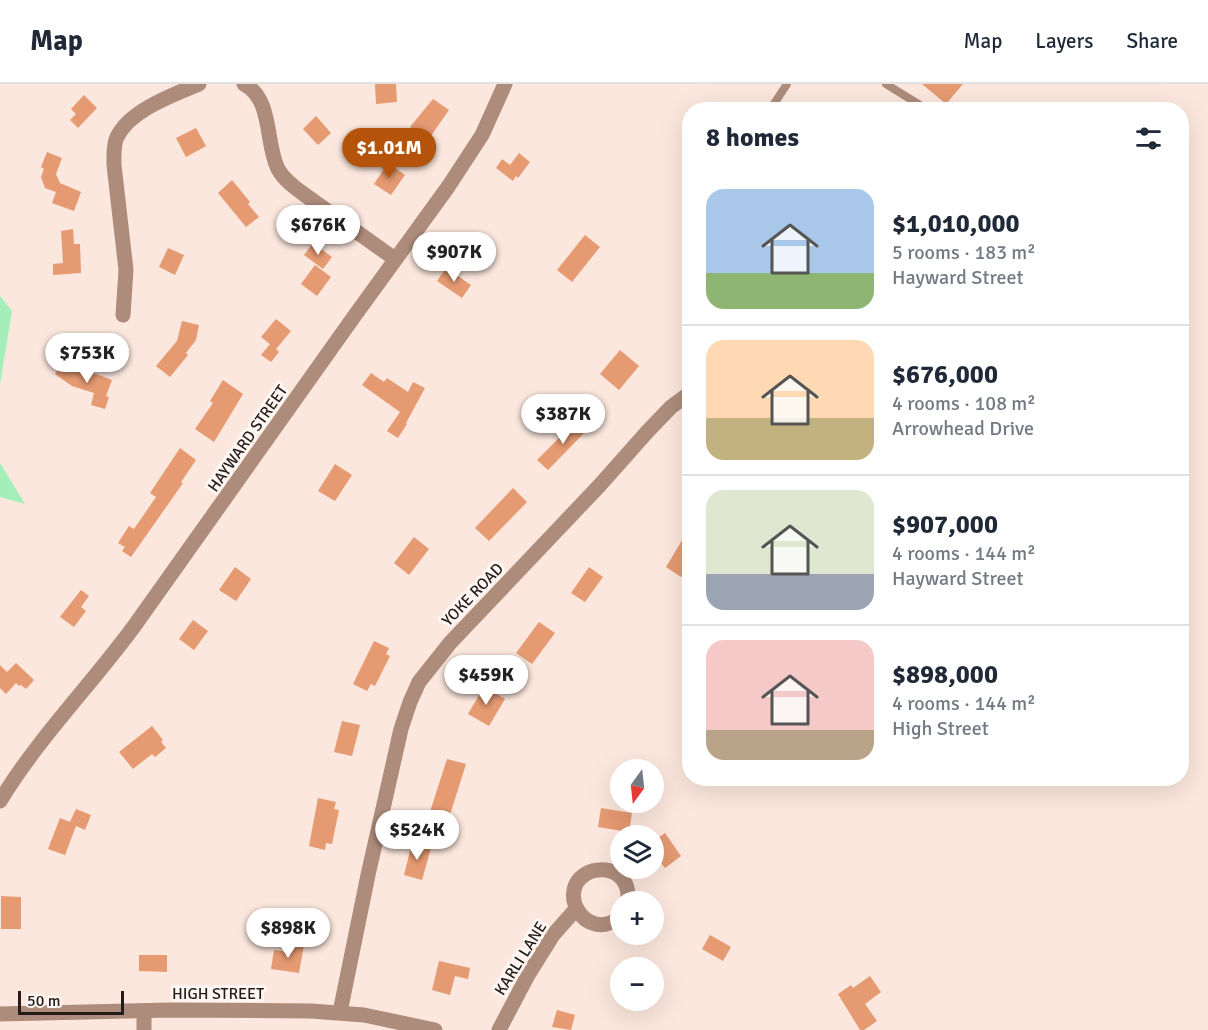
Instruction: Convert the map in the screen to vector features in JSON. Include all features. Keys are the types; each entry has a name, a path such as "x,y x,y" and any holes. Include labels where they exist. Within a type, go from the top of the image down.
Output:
{"street":[{"path":"123,315 126,270 114,165 113,151 116,139 129,122 152,105 199,84"},
{"path":"244,84 256,92 262,102 273,157 279,171 290,184 395,259"},
{"name":"HAYWARD STREET","path":"0,801 38,746 130,632 395,259 436,205 471,153 490,119 505,84"},
{"name":"YOKE ROAD","path":"340,1012 401,729 419,682 450,644 647,432 682,399"},
{"path":"610,922 594,924 586,920 576,909 574,901 577,884 582,877 598,870 615,873 627,886 627,891"},
{"name":"KARLI LANE","path":"499,1030 553,934 576,909"},
{"name":"HIGH STREET","path":"0,1014 197,1010 340,1012 387,1019 435,1030"},
{"path":"144,1012 144,1030"}],"lane":[{"path":"775,102 787,84"},
{"path":"886,84 915,102"}],"green space":[{"path":"0,296 12,311 0,384"},
{"path":"0,463 25,504 0,497"}],"building":[{"path":"375,84 396,84 397,102 376,104"},
{"path":"922,84 963,84 948,102 944,102"},
{"path":"84,95 97,108 78,128 70,120 76,114 71,109"},
{"path":"433,99 449,110 428,140 410,127"},
{"path":"316,116 331,133 318,145 303,129"},
{"path":"196,128 206,146 186,157 176,138"},
{"path":"47,152 62,158 56,174 60,183 81,192 74,211 52,203 56,192 45,188 41,177 44,169 41,167"},
{"path":"519,153 530,162 513,181 496,168 502,159 510,165"},
{"path":"388,163 405,175 391,195 374,184"},
{"path":"232,180 259,217 246,227 218,193"},
{"path":"73,229 74,244 80,244 81,273 53,275 53,264 63,263 61,231"},
{"path":"585,235 600,247 572,282 557,270"},
{"path":"313,243 332,257 323,269 304,255"},
{"path":"168,248 184,255 175,275 159,267"},
{"path":"315,265 331,277 317,296 301,284"},
{"path":"446,268 471,285 462,298 437,281"},
{"path":"276,319 291,331 276,349 279,352 271,362 261,355 270,344 261,337"},
{"path":"182,321 199,325 196,340 186,353 188,355 170,377 156,366 177,341"},
{"path":"620,350 639,366 619,390 600,374"},
{"path":"63,362 83,375 85,370 112,380 106,396 109,397 105,409 91,405 94,393 72,386 55,374"},
{"path":"371,373 384,382 387,378 408,392 413,382 425,388 398,438 387,431 400,412 362,385"},
{"path":"223,380 243,394 214,442 195,429 213,403 210,401"},
{"path":"578,419 588,429 548,470 537,460"},
{"path":"180,448 196,460 181,482 183,483 131,557 122,551 125,547 118,543 129,526 134,529 156,497 150,493"},
{"path":"335,464 352,475 335,501 318,491"},
{"path":"513,488 527,502 489,541 475,528"},
{"path":"414,537 429,549 409,575 394,563"},
{"path":"682,540 681,577 666,567"},
{"path":"235,567 251,579 236,601 219,590"},
{"path":"589,567 603,577 585,602 571,593"},
{"path":"81,590 89,596 81,607 86,611 74,627 60,617"},
{"path":"193,620 208,631 194,650 179,639"},
{"path":"539,622 555,633 532,664 516,653"},
{"path":"374,641 389,648 386,654 390,656 375,686 371,684 367,691 353,684"},
{"path":"16,663 34,680 26,689 16,683 6,694 0,688 0,665 7,672"},
{"path":"484,687 505,699 489,726 468,714"},
{"path":"342,721 360,725 352,756 334,752"},
{"path":"152,726 166,748 155,757 152,754 133,769 119,752"},
{"path":"447,759 466,764 448,821 429,815"},
{"path":"318,798 336,802 334,809 339,810 332,844 326,843 325,850 309,846"},
{"path":"601,808 610,809 610,813 632,813 630,825 610,825 610,829 598,827"},
{"path":"76,809 91,815 85,830 76,826 65,855 48,849 60,818 70,822"},
{"path":"664,834 681,856 665,868 664,867"},
{"path":"412,843 431,848 422,880 404,875"},
{"path":"1,896 21,897 21,929 1,929"},
{"path":"710,935 731,947 723,961 702,949"},
{"path":"289,943 304,945 299,973 271,969 274,950 287,952"},
{"path":"139,955 167,955 167,972 139,971"},
{"path":"439,961 470,968 468,979 455,976 450,995 432,990"},
{"path":"870,976 881,992 865,1004 877,1021 864,1030 860,1030 838,994 851,985 853,988"},
{"path":"557,1010 575,1015 571,1030 552,1027"}]}
